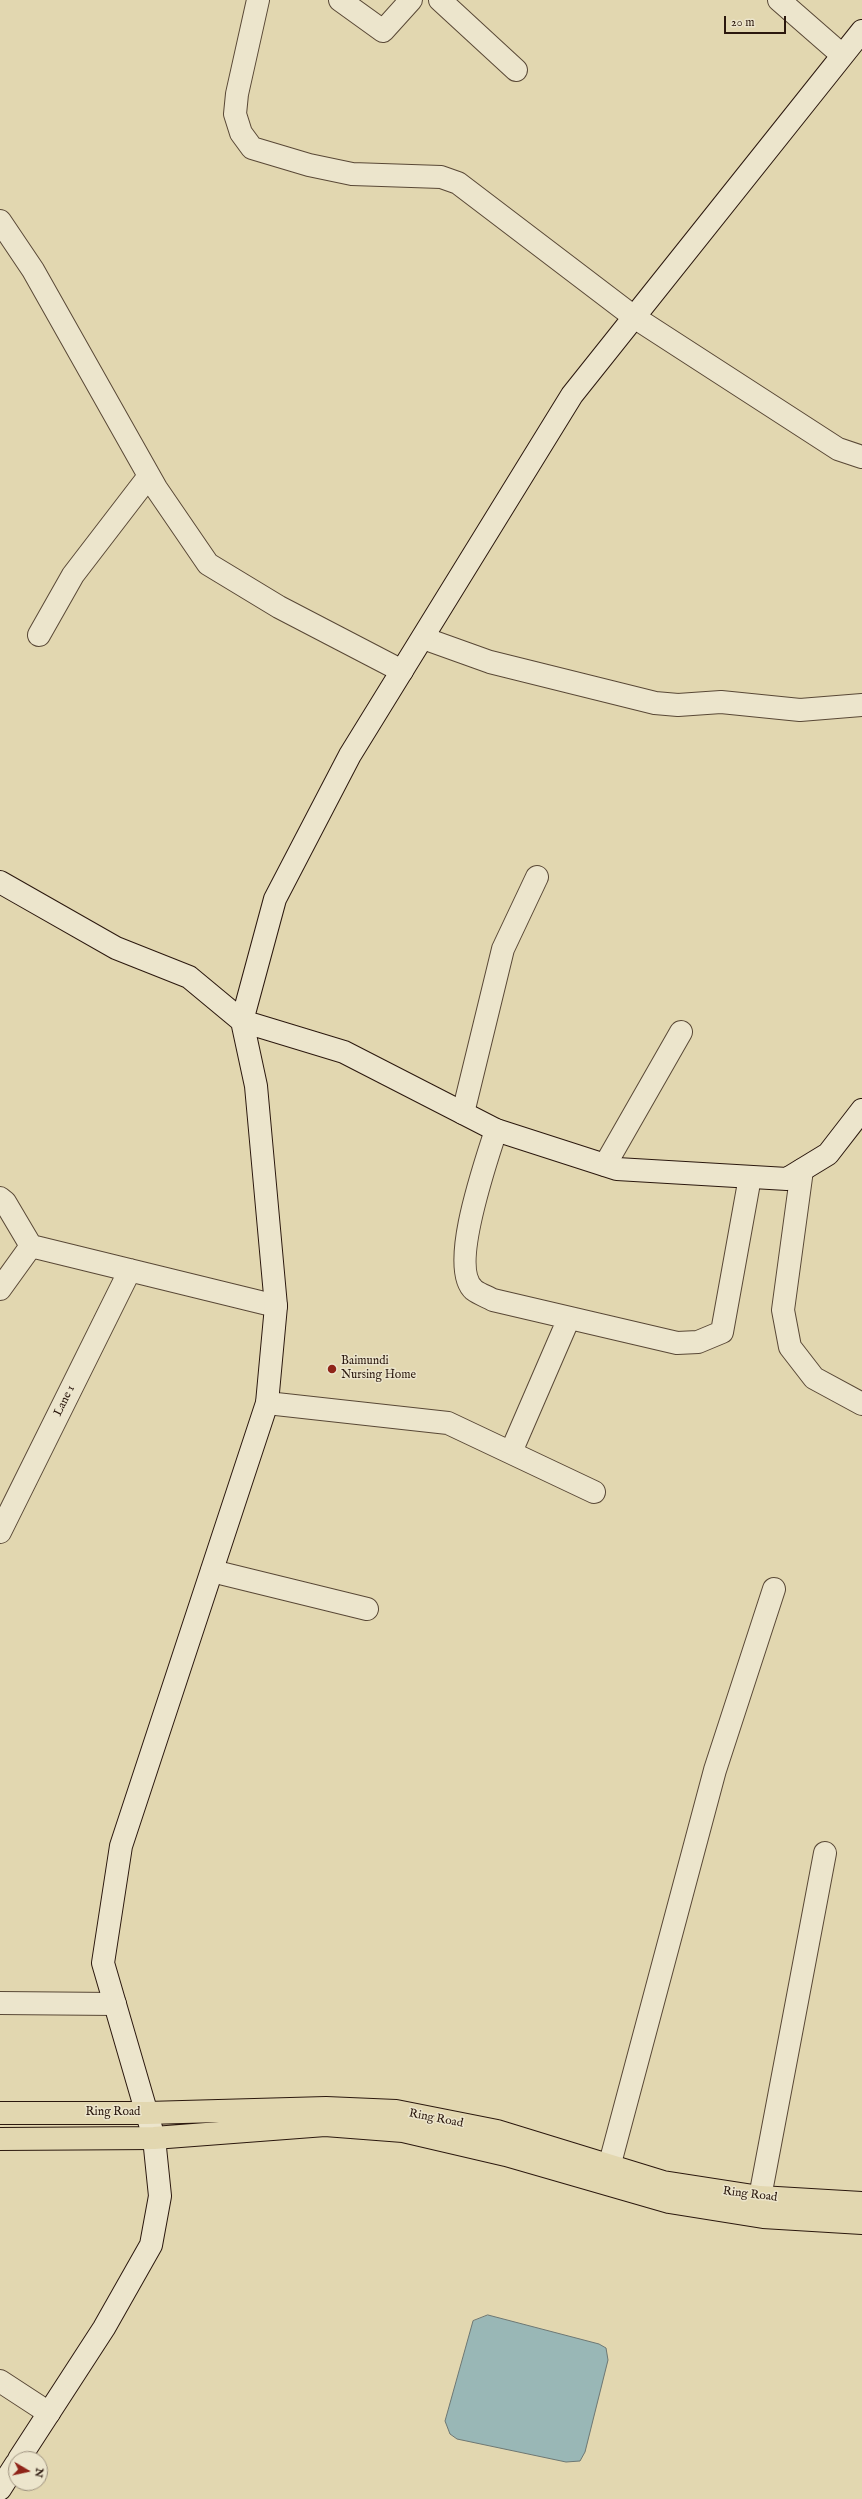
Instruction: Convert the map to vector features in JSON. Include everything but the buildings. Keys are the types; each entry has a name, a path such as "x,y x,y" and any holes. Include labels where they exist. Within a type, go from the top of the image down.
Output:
{"main road":[{"name":"Ring Road","path":"0,2113 147,2113 326,2108 396,2111 497,2131 609,2167 663,2182 760,2198 862,2204"},
{"name":"Ring Road","path":"0,2139 154,2138 325,2125 403,2131 506,2155 669,2202 763,2217 862,2223"}],"street":[{"path":"258,0 237,94 235,114 241,133 252,148 309,165 352,174 441,178 458,183 634,317 838,449 862,457"},
{"path":"340,0 383,31 411,0"},
{"path":"440,0 516,70"},
{"path":"778,0 842,55"},
{"path":"24,2451 104,2328 151,2245 160,2196 154,2138 103,1963 122,1846 267,1403 276,1306 256,1086 242,1021 275,899 350,756 572,395 862,31"},
{"path":"0,220 33,270 149,476 208,564 279,607 402,671"},
{"path":"39,635 73,575 149,476"},
{"path":"423,638 490,662 655,703 678,705 721,702 800,710 862,705"},
{"path":"463,1113 503,949 537,877"},
{"path":"0,882 116,948 189,977 242,1021 344,1052 496,1130 617,1169 787,1179 828,1154 862,1110"},
{"path":"605,1165 681,1032"},
{"path":"496,1130 468,1225 465,1274 473,1290 493,1300 677,1344 698,1342 722,1332 750,1177"},
{"path":"802,1170 783,1310 790,1347 814,1378 862,1404"},
{"path":"0,1198 5,1202 31,1246 276,1306"},
{"path":"0,1289 31,1246"},
{"name":"Lane 1","path":"0,1532 130,1270"},
{"path":"511,1452 569,1318"},
{"path":"267,1403 448,1422 594,1492"},
{"path":"212,1571 367,1609"},
{"path":"609,2167 715,1770 774,1589"},
{"path":"760,2198 825,1853"},
{"path":"0,2003 114,2004"},
{"path":"0,2381 49,2413"},
{"path":"0,2489 8,2476"}],"water":[{"path":"488,2315 599,2344 606,2348 608,2360 585,2452 580,2461 566,2462 457,2439 450,2434 445,2421 473,2321"}],"place":[{"name":"Baimundi Nursing Home","path":"332,1369"}]}
